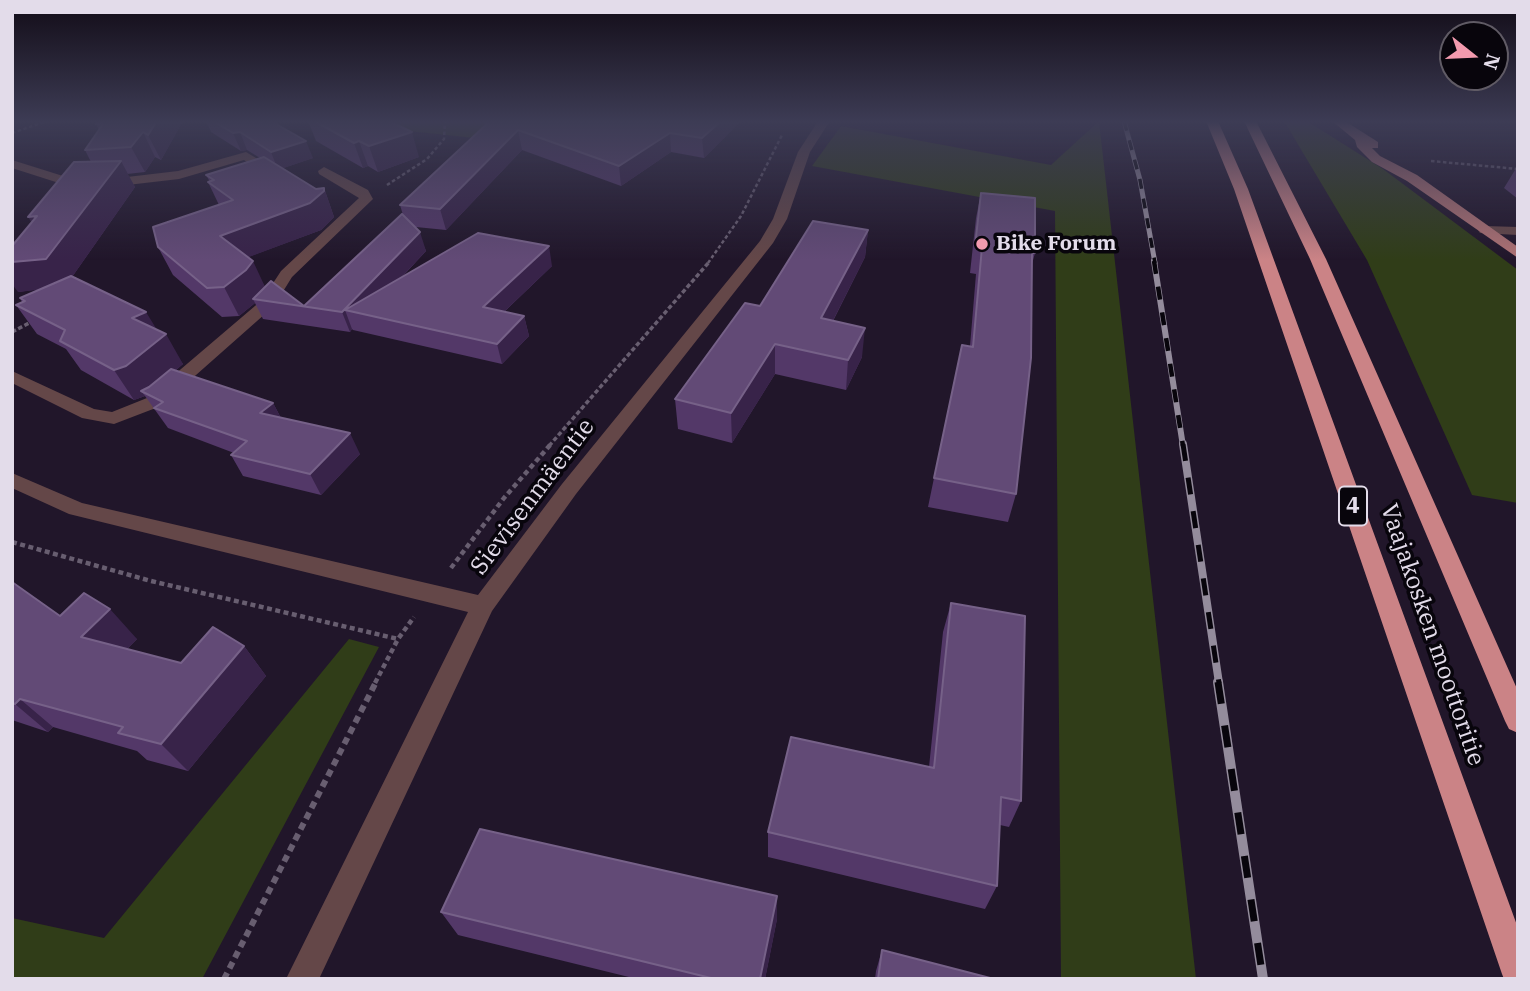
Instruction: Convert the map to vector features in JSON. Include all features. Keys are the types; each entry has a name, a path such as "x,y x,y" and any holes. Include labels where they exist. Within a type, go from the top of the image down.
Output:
{"highway":[{"name":"Vaajakosken moottoritie","path":"1231,167 1246,202 1518,974"},
{"name":"Vaajakosken moottoritie","path":"1273,167 1318,259 1518,721"}],"main road":[{"path":"1392,167 1412,178 1518,254"}],"street":[{"path":"22,167 62,180 110,183 178,175 206,167"},
{"path":"263,167 271,173"},
{"name":"Sievisenmäentie","path":"12,480 76,509 483,606 569,489 766,243 780,219 799,167"},
{"path":"12,376 89,414 114,418 138,411 161,396 268,303 286,274 366,200 363,193 324,171"},
{"path":"1485,230 1518,231"},
{"path":"302,979 483,606"}],"path":[{"path":"366,200 415,167"},
{"path":"1498,167 1518,169"},
{"path":"12,332 39,318"},
{"path":"12,542 151,581 293,612 398,639"}],"green space":[{"path":"819,167 1104,167 1196,979 1061,979 1055,211"},
{"path":"1312,167 1380,167 1518,270 1518,503 1472,495 1367,260"},
{"path":"349,639 379,647 202,979 12,979 12,918 104,938"}],"building":[{"path":"70,167 116,167 46,259 12,262 12,246 37,216 28,217"},
{"path":"231,167 281,167 316,189 324,188 324,191 310,203 220,236 253,261 224,287 207,288 158,247 153,227 233,200 208,182 214,180 206,175"},
{"path":"440,167 481,167 440,209 400,205"},
{"path":"981,193 1035,198 1031,358 1016,494 934,478 962,345 973,347 982,247 975,246"},
{"path":"402,214 420,232 342,312 253,299 271,281 304,306"},
{"path":"813,221 868,230 821,318 865,328 848,360 775,344 731,413 675,399 745,303 760,306"},
{"path":"478,233 549,246 483,307 524,316 497,344 345,310"},
{"path":"71,276 146,312 132,318 166,334 126,366 114,370 60,341 65,330 16,305 25,301 20,298"},
{"path":"171,369 273,403 260,413 350,433 310,474 231,455 247,441 154,408 163,402 141,391"},
{"path":"12,582 60,616 84,593 110,609 81,637 181,663 213,627 244,646 161,744 118,733 123,727 20,699 15,704 12,703"},
{"path":"951,603 1025,616 1021,801 1001,797 997,886 768,832 791,737 934,768"},
{"path":"480,829 777,896 760,979 715,979 441,912"},
{"path":"882,950 994,979 878,979"}],"railway":[{"path":"1137,167 1155,263"},
{"path":"1154,261 1183,446"},
{"path":"1183,444 1219,683"},
{"path":"1218,682 1263,979"}],"place":[{"name":"Bike Forum","path":"982,244"}]}
